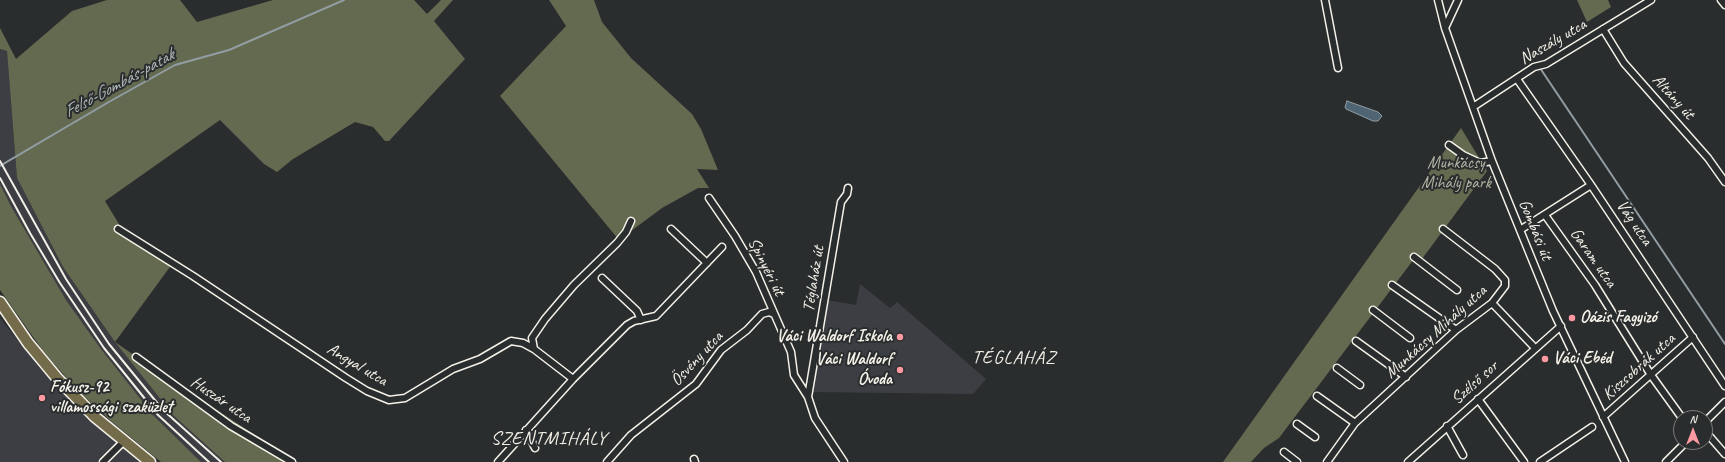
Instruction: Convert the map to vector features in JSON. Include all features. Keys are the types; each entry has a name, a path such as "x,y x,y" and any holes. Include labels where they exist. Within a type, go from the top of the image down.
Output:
{"main road":[{"path":"0,302 28,343 57,378 95,417 150,462"}],"street":[{"path":"1325,0 1338,68"},
{"name":"Gombási út","path":"1438,0 1445,28 1492,161 1560,326 1625,462"},
{"path":"1445,28 1458,0"},
{"name":"Naszály utca","path":"1473,107 1534,67 1546,64 1650,0"},
{"path":"1721,0 1725,5"},
{"name":"Altány út","path":"1603,29 1624,63 1708,158 1725,182"},
{"name":"Vág utca","path":"1517,79 1725,386"},
{"path":"1449,145 1463,155 1480,163 1492,161"},
{"path":"1520,230 1590,185"},
{"name":"Téglaház út","path":"844,462 815,418 808,396 841,202 847,194 848,188"},
{"name":"Spinyéri út","path":"709,198 735,236 756,272 791,352 794,375 808,396"},
{"name":"Garam utca","path":"1545,215 1595,285 1651,375 1676,410"},
{"path":"534,349 532,338 545,319 574,285 621,238 626,232 630,221"},
{"name":"Angyal utca","path":"118,229 193,276 346,378 367,391 390,400 405,398 453,369 480,359 512,341 523,343 534,349 573,379"},
{"path":"671,229 707,263"},
{"name":"Munkácsy Mihály utca","path":"1327,462 1355,423 1456,330 1492,303 1505,286 1505,280 1490,265 1443,229"},
{"path":"498,462 573,379 627,325 656,316 722,247"},
{"path":"1414,257 1457,290"},
{"path":"602,278 637,311 641,320"},
{"path":"1392,285 1456,330"},
{"path":"1492,303 1535,348"},
{"path":"1373,310 1410,338"},
{"name":"Ösvény utca","path":"607,462 631,434 696,384 721,350 747,330 762,314 769,312 774,314"},
{"name":"Szélső sor","path":"1408,462 1560,326"},
{"name":"Kiszsobrák utca","path":"1604,417 1693,337"},
{"path":"1356,341 1406,377"},
{"name":"Huszár utca","path":"136,357 231,426 292,462"},
{"path":"1337,368 1360,385"},
{"path":"1317,396 1355,423"},
{"path":"1478,399 1524,462"},
{"path":"1713,414 1725,402"},
{"path":"1297,424 1315,437"},
{"path":"1447,426 1464,455"},
{"path":"1540,462 1592,427"},
{"path":"526,430 535,448"},
{"path":"1713,440 1725,454"},
{"path":"103,462 124,441"},
{"path":"1666,462 1678,450"},
{"path":"1284,452 1297,462"}],"shaded area":[{"path":"0,49 7,51 17,178 63,267 115,342 174,416 225,462 201,462 154,416 101,349 66,300 12,208 0,184"},
{"path":"860,284 890,308 897,302 986,379 973,394 810,392 827,300 856,305"},
{"path":"0,318 41,370 90,420 141,462 0,462"}],"green space":[{"path":"107,0 180,0 197,22 273,0 414,0 427,14 441,0 453,0 434,21 465,59 389,141 385,141 373,127 355,122 293,159 277,172 264,164 220,120 105,201 125,234 175,260 115,342 63,267 17,178 7,51 0,49 0,28 16,59 72,11"},
{"path":"549,0 594,0 602,22 631,58 692,114 701,129 718,170 697,169 709,188 698,188 662,208 619,240 500,96 566,26"},
{"path":"1577,0 1608,0 1611,7 1587,22"},
{"name":"Munkácsy Mihály park","path":"1461,128 1487,171 1419,263 1414,259 1279,438 1264,448 1251,462 1223,462"},
{"path":"0,184 12,208 66,300 101,349 154,416 201,462 161,462 112,422 77,390 43,351 0,290"},
{"path":"115,342 164,376 297,462 225,462 174,416"}],"water":[{"path":"1347,101 1378,112 1382,116 1378,121 1373,121 1346,109 1345,107"}],"waterway":[{"name":"Felső-Gombás-patak","path":"0,166 175,65 229,50 344,0"},
{"path":"1540,68 1725,344"}],"railway":[{"path":"0,161 66,279 109,344 163,410 221,462"},
{"path":"0,178 30,233 60,283 104,348 158,415 209,462"}],"place":[{"name":"Oázis Fagyizó","path":"1572,318"},
{"name":"Váci Waldorf Iskola","path":"900,337"},
{"name":"Váci Ebéd","path":"1545,359"},
{"name":"Váci Waldorf Óvoda","path":"900,370"},
{"name":"Fókusz-92 villamossági szaküzlet","path":"42,398"}],"district":[{"name":"TÉGLAHÁZ","path":"1014,358"},
{"name":"SZENTMIHÁLY","path":"549,439"}]}
